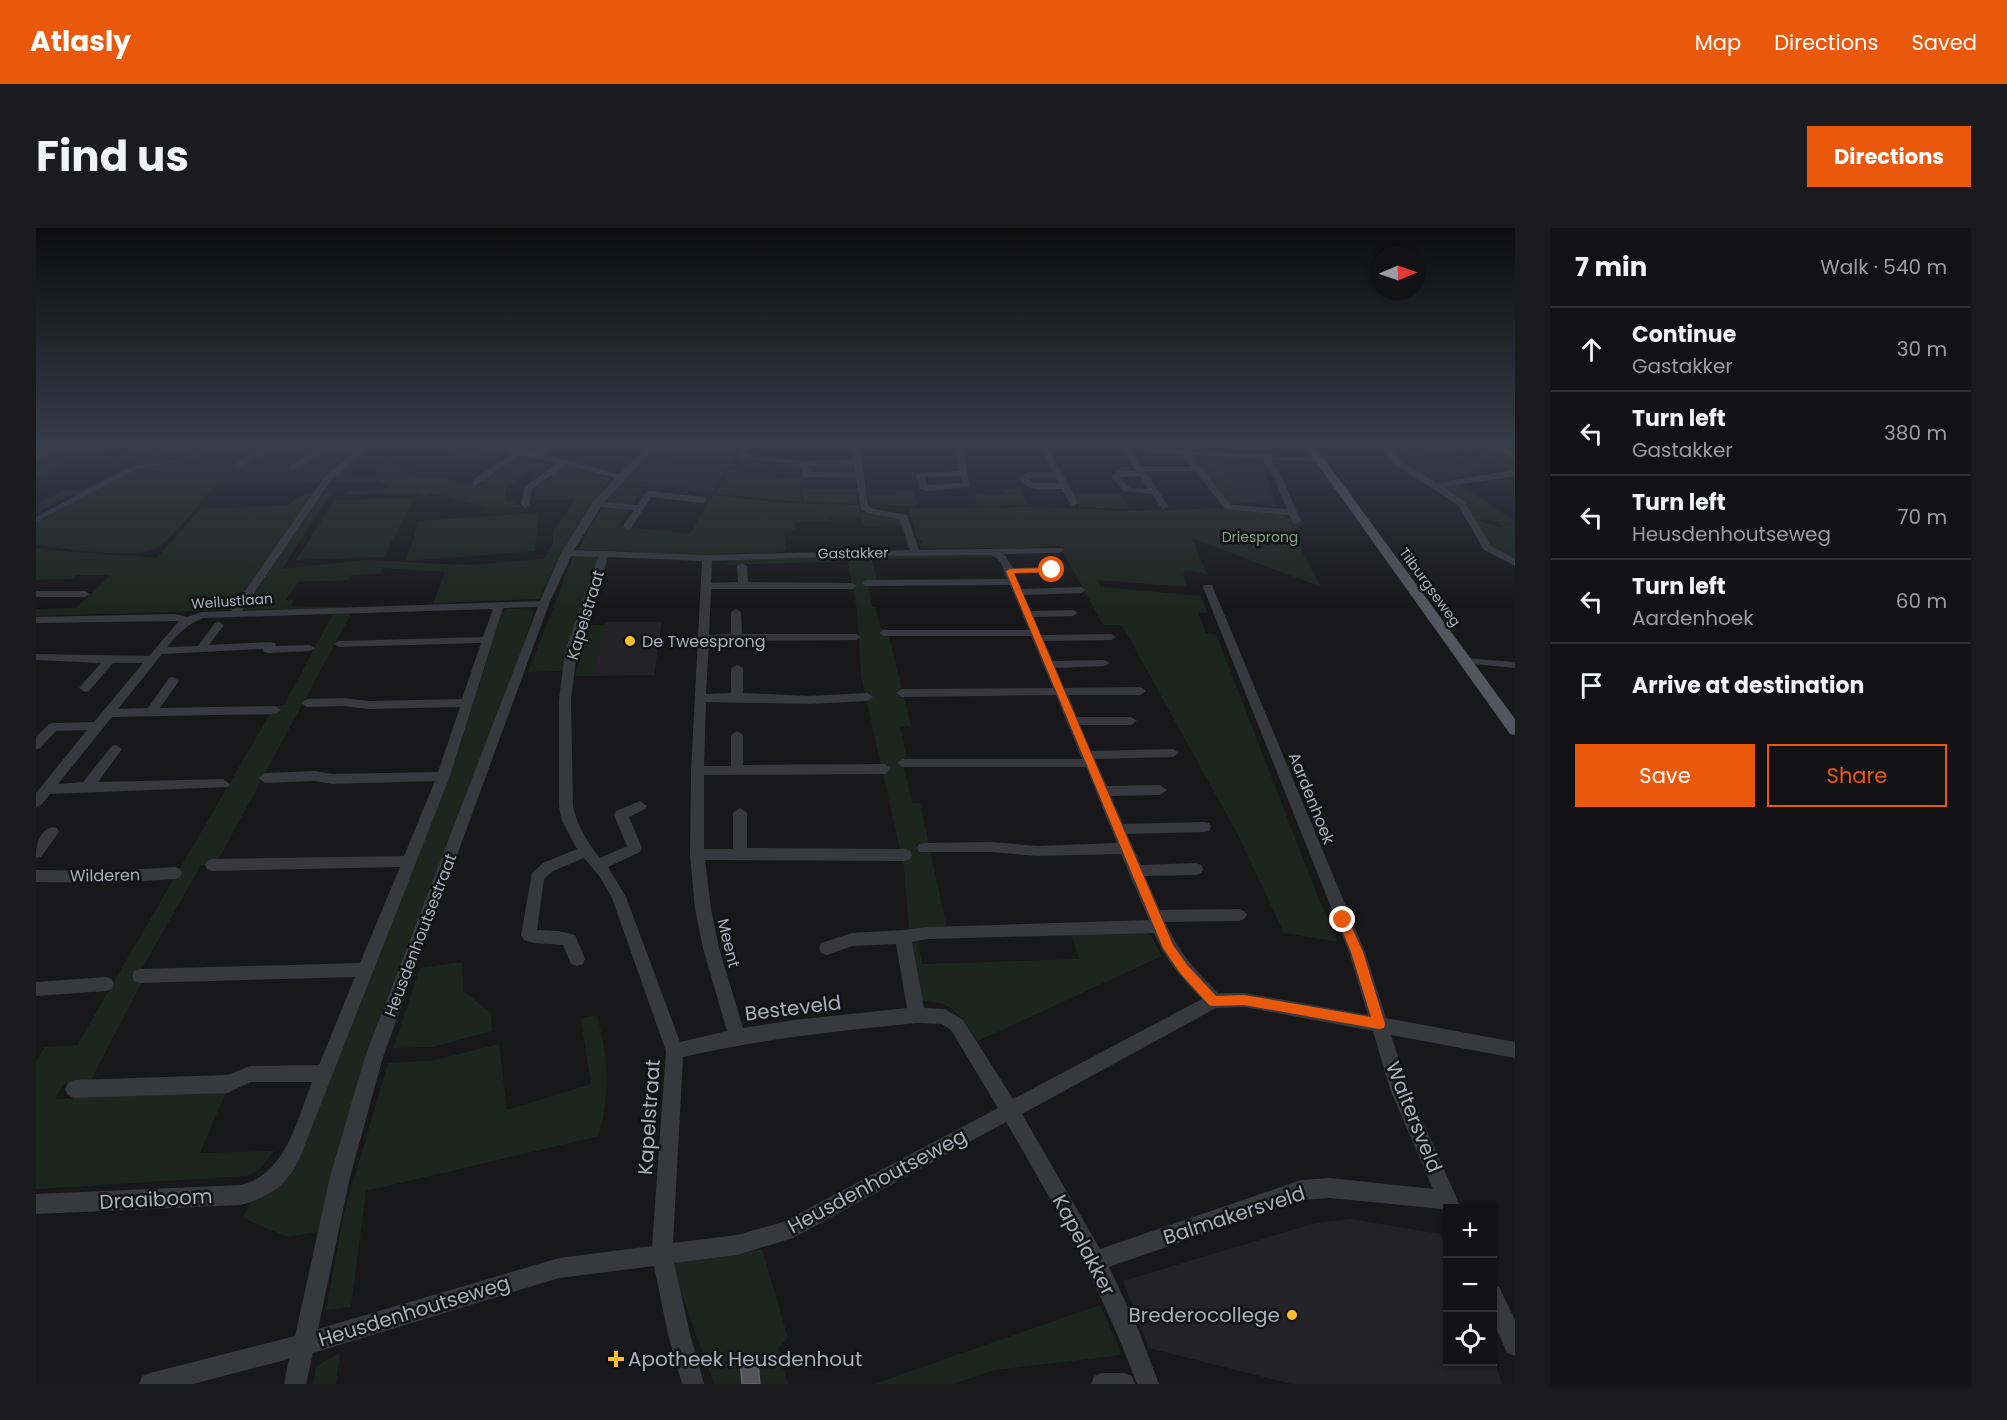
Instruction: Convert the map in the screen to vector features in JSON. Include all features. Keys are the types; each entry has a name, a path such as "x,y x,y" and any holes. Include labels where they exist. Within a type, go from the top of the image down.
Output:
{"main road":[{"name":"Tilburgseweg","path":"1349,499 1515,730"}],"street":[{"path":"234,614 314,499"},
{"path":"525,505 526,499"},
{"name":"Heusdenhoutsestraat","path":"295,1384 340,1177 374,1057 544,604 566,553 600,499"},
{"path":"628,526 646,499"},
{"path":"694,499 703,500"},
{"path":"863,499 864,507 870,511 904,517 915,552"},
{"path":"1072,499 1074,503"},
{"path":"1159,499 1165,507"},
{"path":"1222,499 1228,507 1290,512"},
{"path":"1285,499 1296,521"},
{"path":"1455,499 1461,503 1487,548 1515,563"},
{"path":"596,504 640,508"},
{"name":"Gastakker","path":"707,558 1059,550"},
{"path":"566,553 707,558"},
{"path":"998,553 1004,559 1051,665 1168,948 1184,970 1214,1001"},
{"name":"Kapelstraat","path":"604,554 571,652 565,699 566,806 569,821 586,851 619,897 675,1051 662,1254 679,1334 693,1384"},
{"name":"Meent","path":"707,558 697,771 697,855 703,909 711,948 737,1037"},
{"path":"742,566 743,585"},
{"name":"Gastakker","path":"1014,582 1052,570"},
{"name":"Gastakker","path":"866,581 1014,582 1081,590"},
{"path":"706,586 810,587 812,591 852,588"},
{"name":"Aardenhoek","path":"1208,587 1357,952 1379,1024"},
{"path":"36,594 85,594"},
{"path":"359,610 363,597"},
{"name":"Weilustlaan","path":"36,620 174,617 188,620 202,615 544,604"},
{"path":"74,1089 227,1084 250,1074 324,1073 443,776 500,606"},
{"path":"736,612 737,637"},
{"path":"1029,614 1073,612"},
{"path":"36,802 177,628 188,620"},
{"path":"201,650 219,625"},
{"path":"883,631 1111,637"},
{"path":"704,638 811,638 812,643 857,639"},
{"path":"339,644 488,640"},
{"path":"36,657 56,656 81,660 110,660 271,645 266,652"},
{"path":"201,650 203,652 235,653 308,651"},
{"path":"85,688 110,660"},
{"path":"1466,661 1515,665"},
{"path":"1051,665 1104,663"},
{"path":"737,668 737,697"},
{"path":"151,712 173,681"},
{"path":"901,690 1026,693 1140,691"},
{"path":"701,698 808,700 816,705 867,700"},
{"path":"307,703 344,702 369,705 468,703"},
{"path":"108,712 275,710"},
{"path":"1075,721 1131,721"},
{"path":"36,726 98,726"},
{"path":"36,745 53,726"},
{"path":"737,735 737,770"},
{"path":"87,787 116,749"},
{"path":"902,760 1052,764 1173,753"},
{"path":"697,771 786,768 817,771 824,777 886,772"},
{"path":"265,777 315,776 332,779 443,776"},
{"path":"47,789 223,784"},
{"path":"1103,790 1160,790"},
{"path":"598,865 635,848 621,815 640,806"},
{"path":"740,813 740,854"},
{"path":"1119,829 1204,827"},
{"path":"36,853 52,831"},
{"path":"923,844 1037,850 1127,848"},
{"path":"577,959 569,940 558,937 540,939 530,935 537,877 548,867 586,851"},
{"path":"697,855 794,853 839,857 842,864 905,859"},
{"path":"212,865 410,861"},
{"path":"1137,871 1196,869"},
{"name":"Wilderen","path":"36,876 111,877 175,873"},
{"path":"826,948 833,943 850,940 903,937 927,933 1239,915"},
{"path":"903,937 917,1015"},
{"path":"140,976 367,970"},
{"path":"36,988 106,984"},
{"name":"Heusdenhoutseweg","path":"150,1384 302,1345 559,1268 737,1245 786,1231 1214,1001 1244,1000 1515,1050"},
{"name":"Besteveld","path":"675,1051 737,1037 794,1028 917,1015 945,1017 957,1025 1009,1111"},
{"name":"Waltersveld","path":"1379,1024 1399,1089 1449,1204"},
{"name":"Draaiboom","path":"36,1204 241,1195 257,1192 284,1170 324,1073"},
{"name":"Kapelakker","path":"1009,1111 1096,1261 1122,1316 1148,1384"},
{"name":"Balmakersveld","path":"1096,1261 1301,1190 1330,1188 1449,1204"},
{"path":"1497,1305 1515,1345"},
{"path":"1102,1384 1124,1384"}],"shaded area":[{"path":"70,499 80,499 36,522 36,517"},
{"path":"1233,499 1274,499 1277,507 1252,503 1237,503"},
{"name":"De Tweesprong","path":"605,622 662,622 654,675 593,676"},
{"name":"Brederocollege","path":"1351,1219 1440,1234 1443,1239 1443,1366 1496,1366 1502,1384 1292,1384 1149,1348 1123,1281 1316,1223"}],"green space":[{"path":"47,499 64,499 36,513 36,505"},
{"path":"81,499 204,499 159,546 148,551 134,553 100,553 36,545 36,522"},
{"path":"295,499 309,499 232,610 36,616 36,609 76,608 110,575 76,575 72,579 36,580 36,549 157,558 200,509 289,505"},
{"path":"319,499 327,499 282,569 366,560 467,565 544,559 553,543 553,532 576,499 534,501 534,499 596,499 571,536 540,599 433,603 445,572 383,568 380,574 351,575 348,580 298,582 286,600 294,600 291,606 350,607 243,610"},
{"path":"414,499 384,557 296,560 335,500"},
{"path":"454,499 505,499 505,501 516,501 515,505 521,505 521,507 494,509"},
{"path":"605,499 636,499 632,505 602,502"},
{"path":"711,499 859,505 860,510 866,513 901,517 910,547 908,549 900,525 864,526 861,517 795,522 796,530 784,531 786,550 782,552 690,555 579,549 604,506 622,508 621,510 630,509 619,526 690,534"},
{"path":"768,499 801,499 801,502"},
{"path":"803,499 857,499 858,504 803,502"},
{"path":"869,499 916,499 918,506 870,504"},
{"path":"976,499 1024,499 1027,505 978,506"},
{"path":"1076,499 1123,499 1130,510 1080,507"},
{"path":"1225,499 1233,499 1238,504 1228,503"},
{"path":"1454,499 1481,499 1515,521 1515,524 1474,519"},
{"name":"Driesprong","path":"1040,507 1136,511 1224,508 1281,513 1287,518 1303,523 1288,535 1294,537 1321,587 1192,538 1207,574 1185,570 1183,576 1188,587 1097,580 1101,587 1201,596 1208,613 1198,613 1206,633 1216,634 1316,892 1338,942 1284,933 1238,835 1122,625 1103,625 1059,545 1031,548 921,548 919,543 922,541 918,540 909,508"},
{"path":"539,513 535,551 406,561 419,521"},
{"path":"1474,520 1500,527 1503,527 1499,523 1515,525 1515,561 1493,550"},
{"path":"989,554 996,557 872,559 877,580 867,580 872,607 875,607 881,629 887,629 911,726 900,727 907,758 902,759 912,803 920,803 947,929 909,930 904,867 861,676 857,610 847,556"},
{"path":"574,555 594,556 597,559 562,671 528,672"},
{"path":"842,556 843,561 728,565 728,560"},
{"path":"530,608 534,613 509,686 404,955 360,1080 318,1232 287,1237 243,1218 250,1202 267,1195 289,1176 458,752 502,612 508,609"},
{"path":"333,614 351,614 216,864 201,865 136,979 143,980 91,1080 65,1083 55,1099 226,1092 200,1153 274,1151 259,1170 246,1176 36,1189 36,1061 45,1047 77,1045 274,707 284,705"},
{"path":"589,625 605,625 593,676 575,676"},
{"path":"1143,931 1151,936 1162,956 978,1041 961,1017 949,1007 921,1001 910,943 918,943 922,964 1079,959 1071,934"},
{"path":"462,962 463,991 491,1013 492,1031 433,1047 393,1048 420,968"},
{"path":"597,1015 607,1076 599,1136 366,1191 351,1307 326,1310 344,1213 388,1063 430,1061 499,1044 507,1110 591,1084 581,1019"},
{"path":"762,1249 788,1338 778,1347 788,1384 714,1384 675,1275 675,1262"},
{"path":"1100,1305 1122,1355 994,1370 954,1384 874,1384"},
{"path":"340,1353 336,1384 313,1384 316,1366"}],"building":[{"path":"757,1356 760,1384 742,1384 740,1359"}],"place":[{"name":"De Tweesprong","path":"630,641"},
{"name":"Brederocollege","path":"1292,1315"},
{"name":"Apotheek Heusdenhout","path":"616,1359"}],"route":[{"path":"1052,570 1010,571 1168,948 1184,970 1214,1001 1244,1000 1379,1024 1357,952 1343,920"}]}
